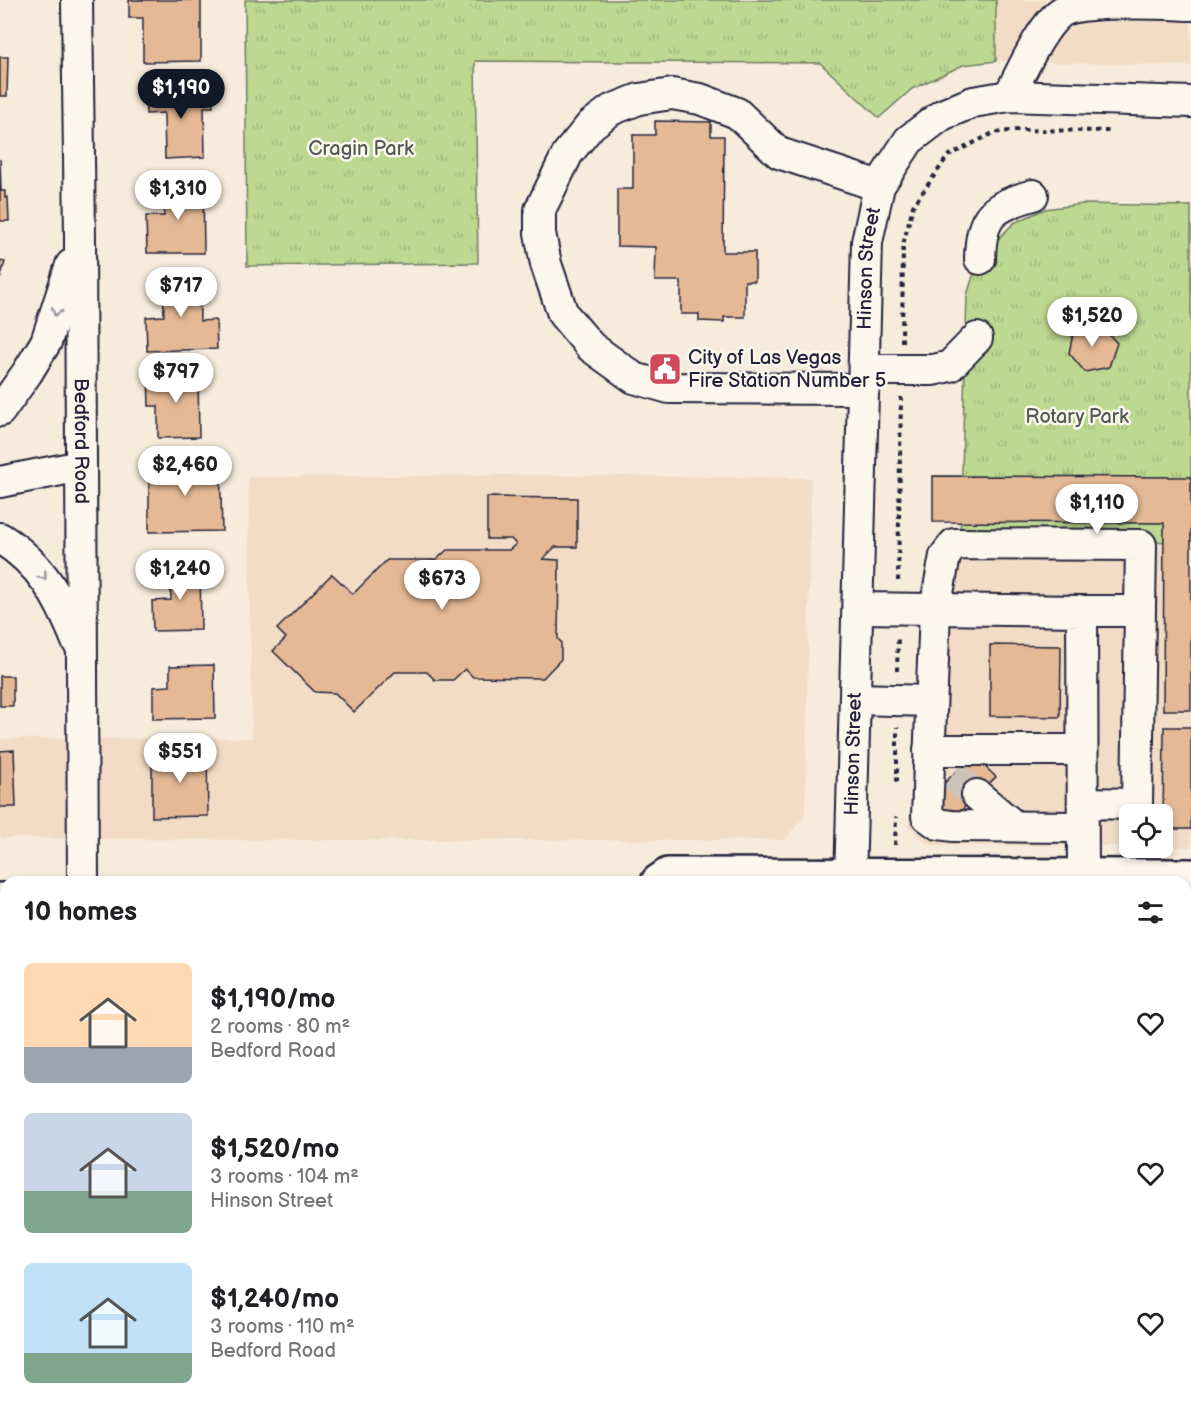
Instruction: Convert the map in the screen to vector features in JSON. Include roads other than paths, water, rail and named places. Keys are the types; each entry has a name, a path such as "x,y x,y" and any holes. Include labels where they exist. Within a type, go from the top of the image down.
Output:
{"main road":[{"path":"667,876 714,876"},
{"path":"1083,876 1191,876"}],"street":[{"name":"Bedford Road","path":"77,0 83,876"},
{"path":"1009,96 1043,32 1063,11 1088,3 1191,5"},
{"path":"879,186 780,153 737,113 700,99 672,94 639,99 611,110 591,125 567,153 540,210 540,233 546,264 563,314 591,347 634,378 669,388 864,380 933,370 950,366 977,338"},
{"name":"Hinson Street","path":"850,876 867,242 879,186 909,140 942,115 973,102 1009,96 1191,102"},
{"path":"980,259 981,237 990,216 1008,202 1033,195"},
{"path":"0,411 46,342 80,237"},
{"path":"0,482 81,466"},
{"path":"0,538 31,560 53,588 82,652"},
{"path":"954,544 1141,545 1137,804 1014,826 952,826 938,824 927,816 937,766 931,701 935,609 945,556 954,544"},
{"path":"859,608 1139,611"},
{"path":"1082,611 1083,876"},
{"path":"855,699 931,701"},
{"path":"937,766 1081,750"},
{"path":"977,795 1014,826"}],"tunnel":[{"path":"952,776 977,795"}],"place":[{"name":"City of Las Vegas Fire Station Number 5","path":"665,369"}],"park label":[{"name":"Cragin Park","path":"361,149"},
{"name":"Rotary Park","path":"1077,417"}]}
